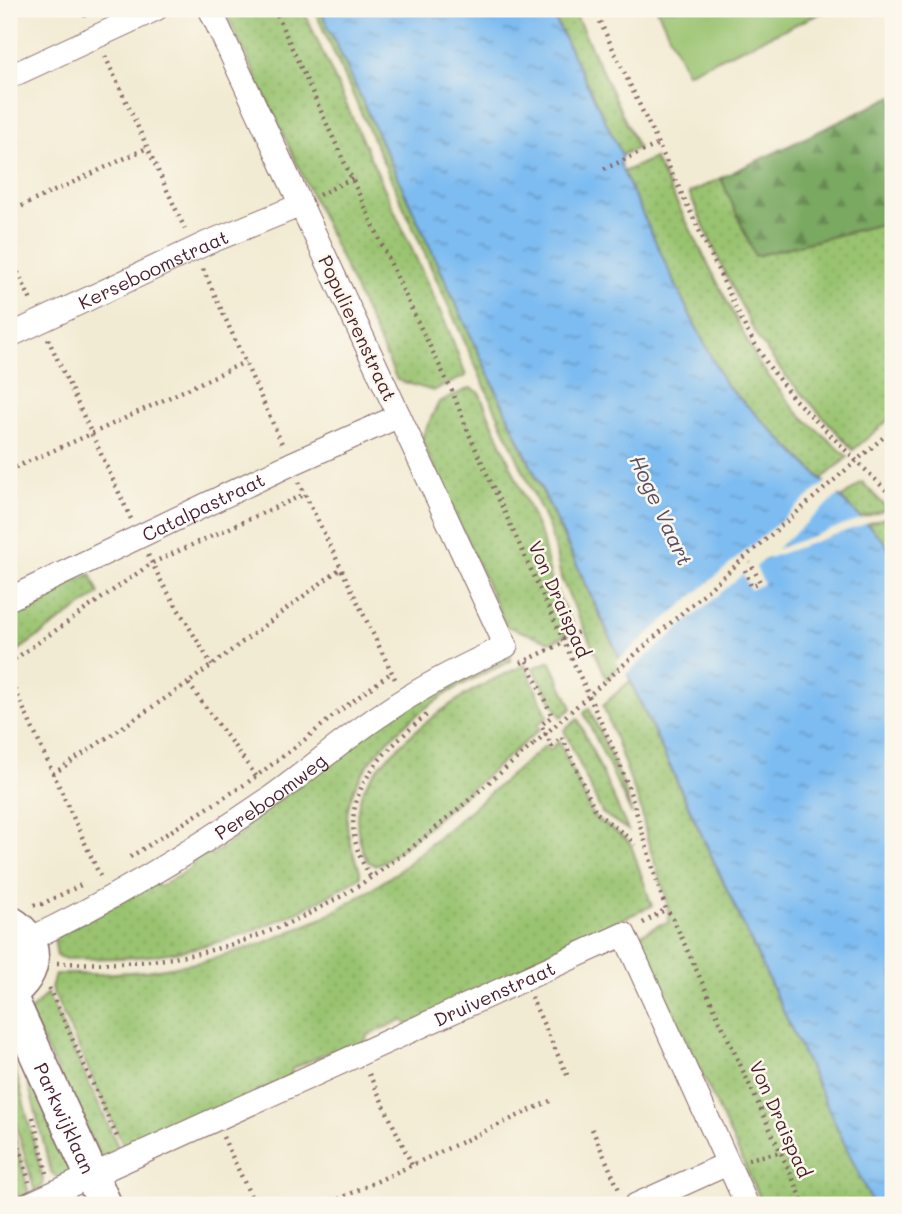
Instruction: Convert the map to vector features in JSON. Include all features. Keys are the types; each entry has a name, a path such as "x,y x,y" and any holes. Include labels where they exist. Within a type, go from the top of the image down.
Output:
{"street":[{"path":"9,77 156,9"},
{"name":"Populierenstraat","path":"210,9 512,655"},
{"name":"Kerseboomstraat","path":"9,336 194,250 301,205"},
{"name":"Catalpastraat","path":"9,599 291,464 399,416"},
{"name":"Pereboomweg","path":"21,922 127,888 271,797 366,724 405,698 438,680 512,655"},
{"path":"9,993 24,980 32,961 21,922"},
{"name":"Druivenstraat","path":"44,1201 98,1191 127,1159 624,934 747,1205"},
{"name":"Parkwijklaan","path":"9,993 98,1191"},
{"path":"628,1199 727,1164"}],"path":[{"path":"82,9 305,494 405,698"},
{"name":"Von Draispad","path":"274,9 452,391 471,439 617,755 666,909 805,1205"},
{"path":"594,9 747,331 793,398 893,497"},
{"path":"604,169 659,144"},
{"path":"9,212 147,148"},
{"path":"301,205 353,178"},
{"path":"9,253 152,563 212,665"},
{"path":"9,470 245,362"},
{"path":"68,964 141,962 208,950 287,924 385,868 534,744 893,429"},
{"path":"9,663 152,563 305,494"},
{"path":"745,570 751,586 760,582 750,562"},
{"path":"53,774 188,683 341,568"},
{"path":"527,661 578,632"},
{"path":"512,655 527,661 552,716 541,725 552,746 562,737 596,812 635,845"},
{"path":"120,864 256,776 392,672"},
{"path":"9,677 100,876 108,872"},
{"path":"188,683 256,776"},
{"path":"371,877 361,859 354,834 354,810 359,791 370,771 386,753 434,709"},
{"path":"21,922 42,904 88,881"},
{"path":"523,981 569,1079"},
{"path":"48,984 127,1159"},
{"path":"360,1055 412,1165"},
{"path":"326,1205 550,1101"},
{"path":"9,1105 44,1201"},
{"path":"216,1121 255,1205"},
{"path":"592,1129 628,1199"},
{"path":"727,1164 781,1152"}],"green space":[{"path":"224,9 303,9 449,331 466,376 433,391 397,380"},
{"path":"314,9 320,9 622,664 607,679 561,578 549,528"},
{"path":"550,9 573,9 638,148 622,155"},
{"path":"657,9 830,9 687,73"},
{"path":"893,96 893,221 755,256 721,178"},
{"path":"654,158 759,364 797,412 848,457 822,479 725,384 623,172"},
{"path":"721,178 755,256 893,221 893,416 853,450 784,374 757,337 724,271 689,193"},
{"path":"470,388 479,392 542,538 552,584 576,631 551,642 506,626 421,439 439,402"},
{"path":"862,482 888,509 861,518 841,498"},
{"path":"893,515 893,560 884,542 867,524"},
{"path":"91,574 99,594 9,657 9,608"},
{"path":"511,655 511,661 456,688 416,716 383,746 369,763 350,800 347,819 360,877 281,919 253,931 196,948 128,958 66,959 57,956 54,937 150,884 161,886 192,867 194,856 200,853 210,856 245,832 248,822 393,714"},
{"path":"550,661 572,708 561,717 533,668"},
{"path":"525,665 548,717 537,725 540,729 409,843 381,863 375,865 367,861 357,819 362,793 374,772 437,714 470,692"},
{"path":"630,681 873,1205 763,1205 638,936 661,924 669,923 667,900 647,839 641,809 603,705"},
{"path":"589,708 621,779 632,815 584,713"},
{"path":"578,719 628,830 602,813 564,730"},
{"path":"559,741 593,816 631,845 652,906 598,930 597,936 413,1027 401,1020 368,1035 363,1046 339,1056 331,1051 292,1069 291,1078 126,1151 51,988 55,974 146,971 202,962 261,944 325,917 400,870 546,745 550,750"},
{"path":"47,993 121,1153 101,1158 28,1012"},
{"path":"9,1022 12,1025 10,1049 43,1179 42,1186 35,1192 9,1100"},
{"path":"20,1051 72,1173 60,1179 51,1172"},
{"path":"9,1113 29,1194 9,1204"}],"water":[{"name":"Hoge Vaart","path":"320,9 550,9 622,155 620,162 623,172 725,384 885,542 893,560 893,1205 873,1205"}],"pier":[{"path":"828,480 841,493 776,549 864,518 868,523 763,560 756,567 764,584 750,590 743,574 624,676 617,661"}]}
